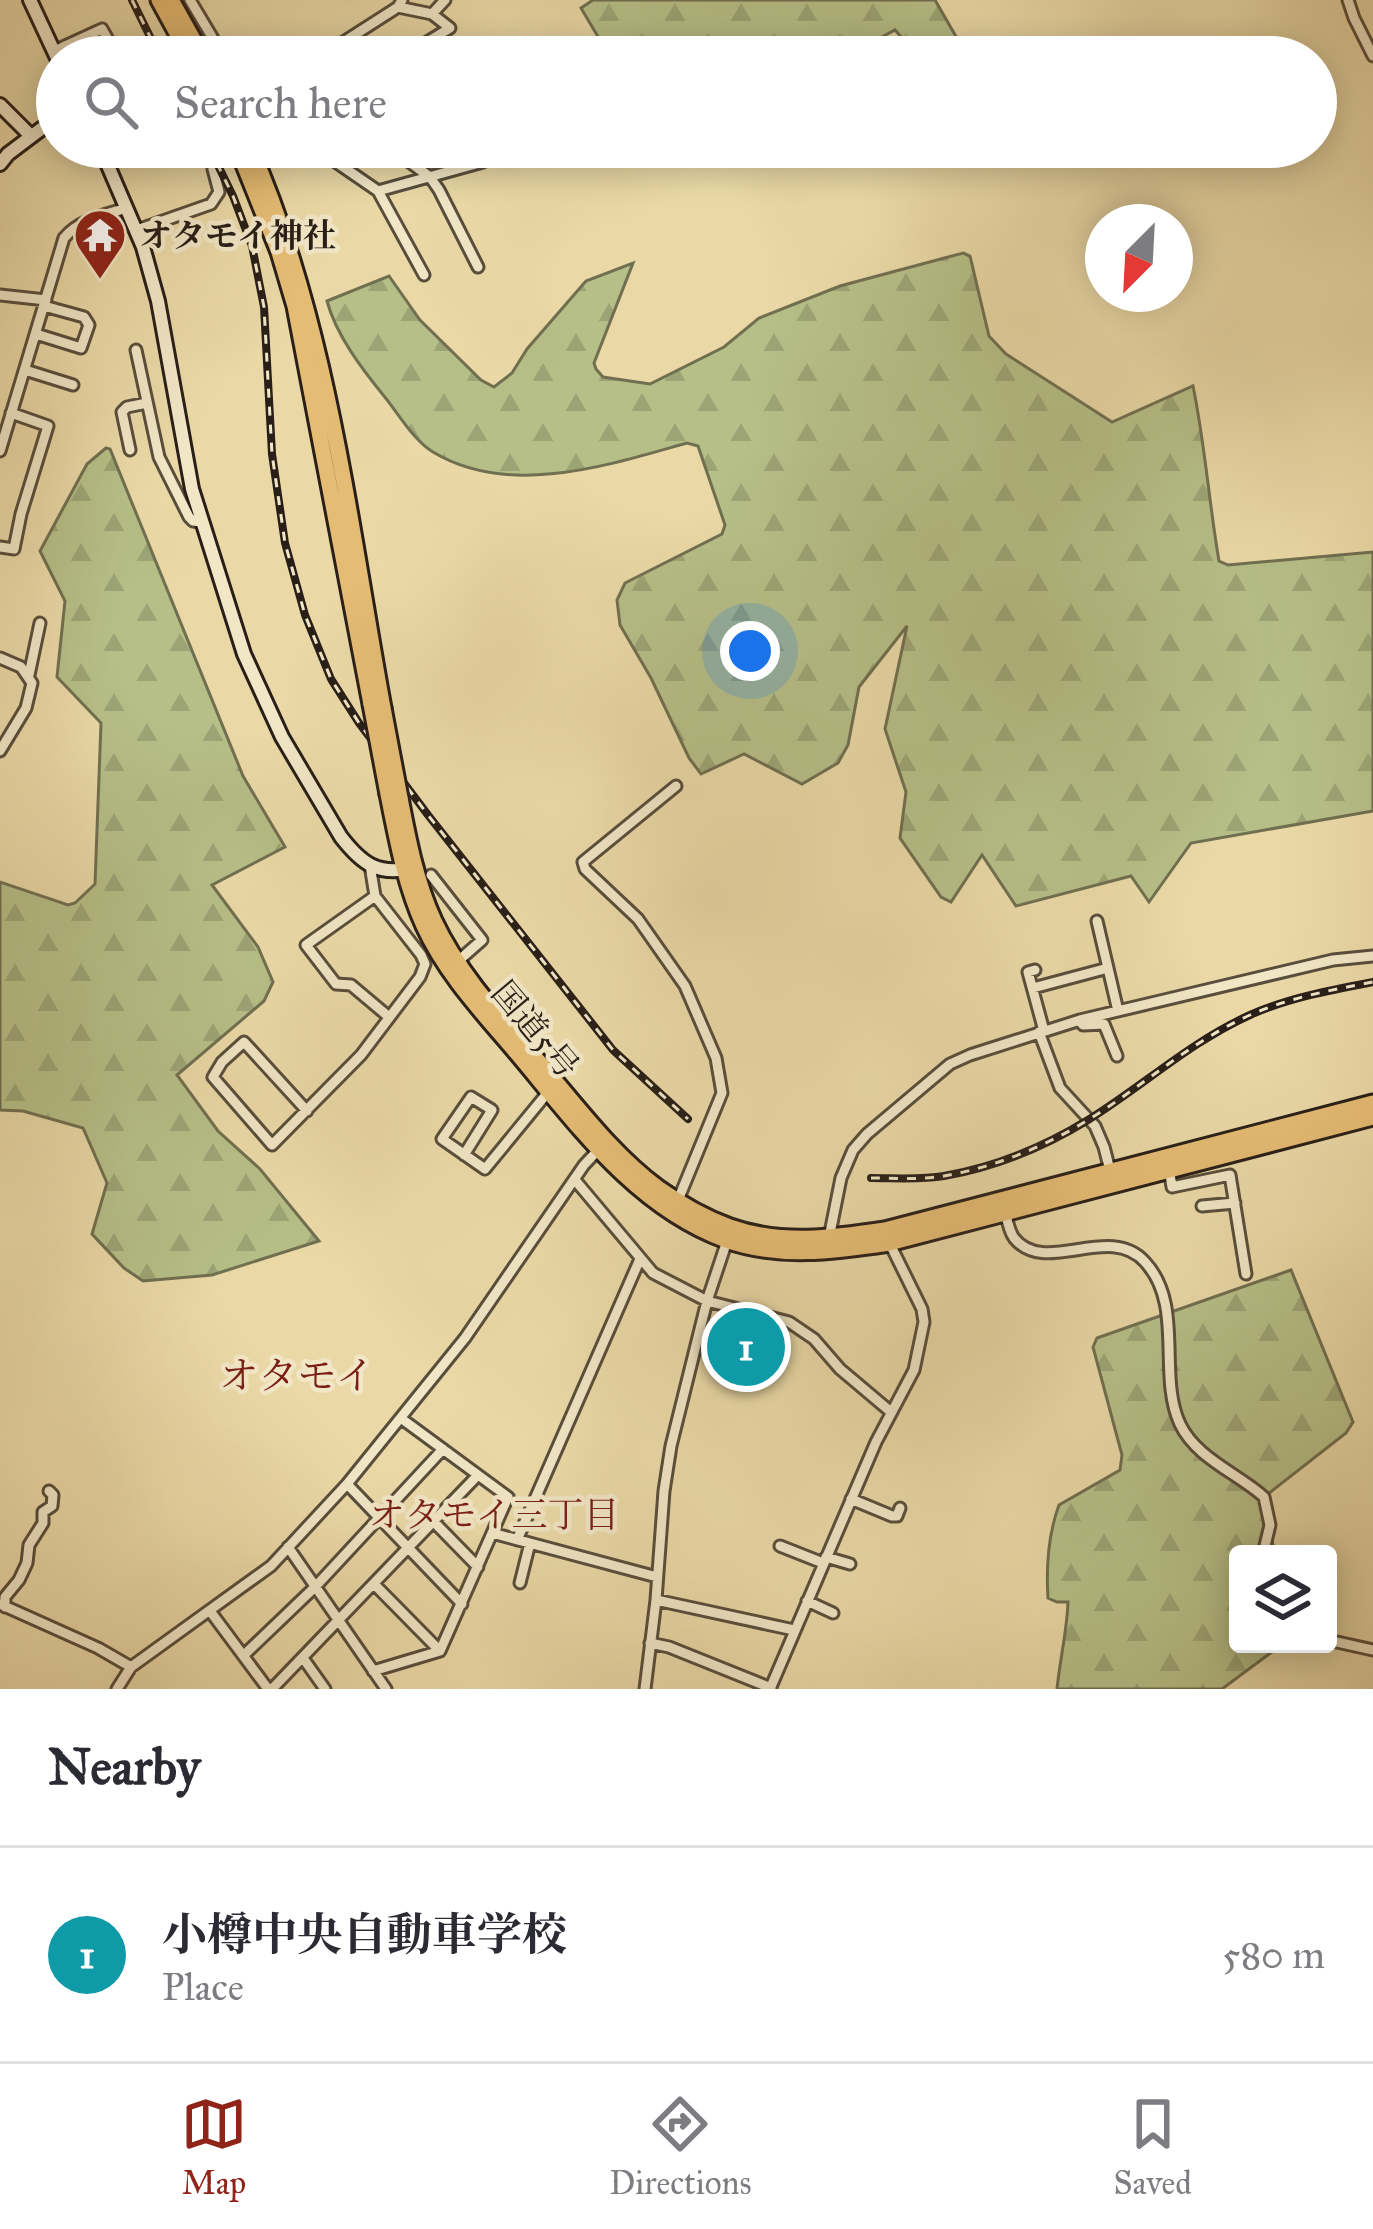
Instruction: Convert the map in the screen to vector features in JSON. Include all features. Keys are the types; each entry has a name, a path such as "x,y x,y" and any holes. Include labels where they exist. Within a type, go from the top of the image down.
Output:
{"highway":[{"path":"159,0 179,36"},
{"path":"171,0 191,36"},
{"name":"国道5号","path":"246,168 295,306 424,926 633,1183 758,1248 828,1252 1371,1114"},
{"name":"国道5号","path":"259,168 306,303 333,432 377,706"},
{"name":"国道5号","path":"729,1234 887,1236"}],"street":[{"path":"30,0 47,36"},
{"path":"190,0 211,36"},
{"path":"432,14 445,0"},
{"path":"1348,0 1373,56"},
{"path":"353,36 400,3 432,14 450,28 437,36"},
{"path":"0,105 31,136"},
{"path":"3,157 36,132"},
{"path":"110,168 137,230 158,301 201,522 263,700 341,837 370,865 390,873 409,869"},
{"path":"137,230 211,204 219,192 213,168"},
{"path":"345,168 378,191 424,275"},
{"path":"418,168 439,190 478,268"},
{"path":"378,191 462,168"},
{"path":"0,451 64,238 73,227 128,208"},
{"path":"0,295 45,303 83,317 89,325 81,347 36,334"},
{"path":"136,350 159,457 189,517 201,522"},
{"path":"25,370 73,385"},
{"path":"130,449 122,412 127,406 147,403"},
{"path":"0,547 14,549 48,426 11,413"},
{"path":"0,751 31,694 28,675 40,623"},
{"path":"0,658 28,675"},
{"path":"675,1207 722,1093 721,1073 685,986 638,919 583,862 676,786"},
{"path":"307,1111 244,1042 222,1062 213,1078 272,1144 307,1111 361,1055 420,977 425,964 421,955 375,896 370,865"},
{"path":"431,875 482,940 452,965"},
{"path":"375,896 306,945 337,984 351,986 389,1018"},
{"path":"1097,921 1118,1011"},
{"path":"829,1238 841,1178 853,1150 950,1064 1080,1020 1373,956"},
{"path":"1033,988 1108,968"},
{"path":"1035,970 1028,973 1060,1088 1095,1126 1112,1180"},
{"path":"1080,1020 1083,1025 1104,1024 1117,1056"},
{"path":"464,1154 492,1109 471,1097 442,1139 484,1169 553,1087"},
{"path":"117,1689 130,1667 271,1566 347,1484 465,1338 584,1165 603,1145"},
{"path":"1168,1164 1172,1187 1230,1175 1246,1274"},
{"path":"575,1180 653,1273 707,1301 788,1322 814,1339 840,1369 891,1412"},
{"path":"1202,1206 1235,1203"},
{"path":"1004,1207 1012,1236 1037,1251 1102,1245 1135,1253 1147,1263 1161,1290 1166,1314 1180,1423 1205,1455 1264,1497 1270,1525 1265,1545"},
{"path":"645,1689 671,1446 729,1234"},
{"path":"650,1643 770,1688 851,1498 914,1370 924,1322 922,1309 887,1236"},
{"path":"520,1582 524,1541 640,1259"},
{"path":"373,1671 440,1651 508,1497 402,1419"},
{"path":"244,1655 316,1586 443,1449"},
{"path":"210,1611 270,1689 478,1475"},
{"path":"347,1484 462,1604"},
{"path":"50,1490 52,1506 43,1512 27,1563 3,1605 130,1667"},
{"path":"851,1498 892,1516 901,1508"},
{"path":"434,1522 478,1567"},
{"path":"492,1533 657,1577"},
{"path":"780,1546 850,1564"},
{"path":"288,1547 386,1689"},
{"path":"375,1586 440,1651"},
{"path":"656,1600 794,1630"},
{"path":"807,1601 833,1613"},
{"path":"1337,1642 1373,1650"},
{"path":"303,1658 325,1689"}],"green space":[{"path":"593,0 935,0 956,36 900,36 895,30 884,36 598,36 581,8"},
{"path":"963,253 970,256 989,336 1006,354 1112,422 1193,386 1219,561 1228,565 1373,552 1373,811 1191,843 1149,902 1131,876 1016,906 982,855 951,902 941,897 900,838 906,792 885,729 907,626 859,687 848,745 838,763 802,784 744,754 701,774 620,625 617,600 625,583 722,534 725,525 698,446 687,443 559,473 494,473 463,466 433,452 413,434 351,351 327,301 389,276 420,320 494,387 512,373 586,281 633,263 594,363 603,377 650,384 724,347 759,318 840,286"},
{"path":"106,448 243,776 285,847 212,885 258,947 273,982 264,1001 177,1075 218,1131 260,1169 319,1241 212,1275 143,1281 92,1234 107,1183 83,1128 23,1111 0,1110 0,882 68,905 95,884 101,723 57,677 65,601 40,551 87,464"},
{"path":"1291,1270 1353,1422 1346,1433 1268,1494 1264,1503 1273,1545 1229,1545 1229,1653 1271,1653 1222,1689 1057,1689 1068,1602 1048,1598 1055,1516 1059,1505 1120,1470 1122,1455 1093,1347 1097,1338"}],"railway":[{"path":"132,0 150,36"},
{"path":"219,168 252,246 264,307 272,454 285,543 305,615 331,679 428,815 613,1050 688,1119"},
{"path":"871,1178 944,1176 1019,1155 1088,1120 1187,1051 1250,1015 1295,999 1373,982"}],"place":[{"name":"オタモイ神社","path":"100,281"},
{"name":"小樽中央自動車学校","path":"746,1347"}],"district":[{"name":"オタモイ","path":"297,1375"},
{"name":"オタモイ三丁目","path":"494,1514"}]}
